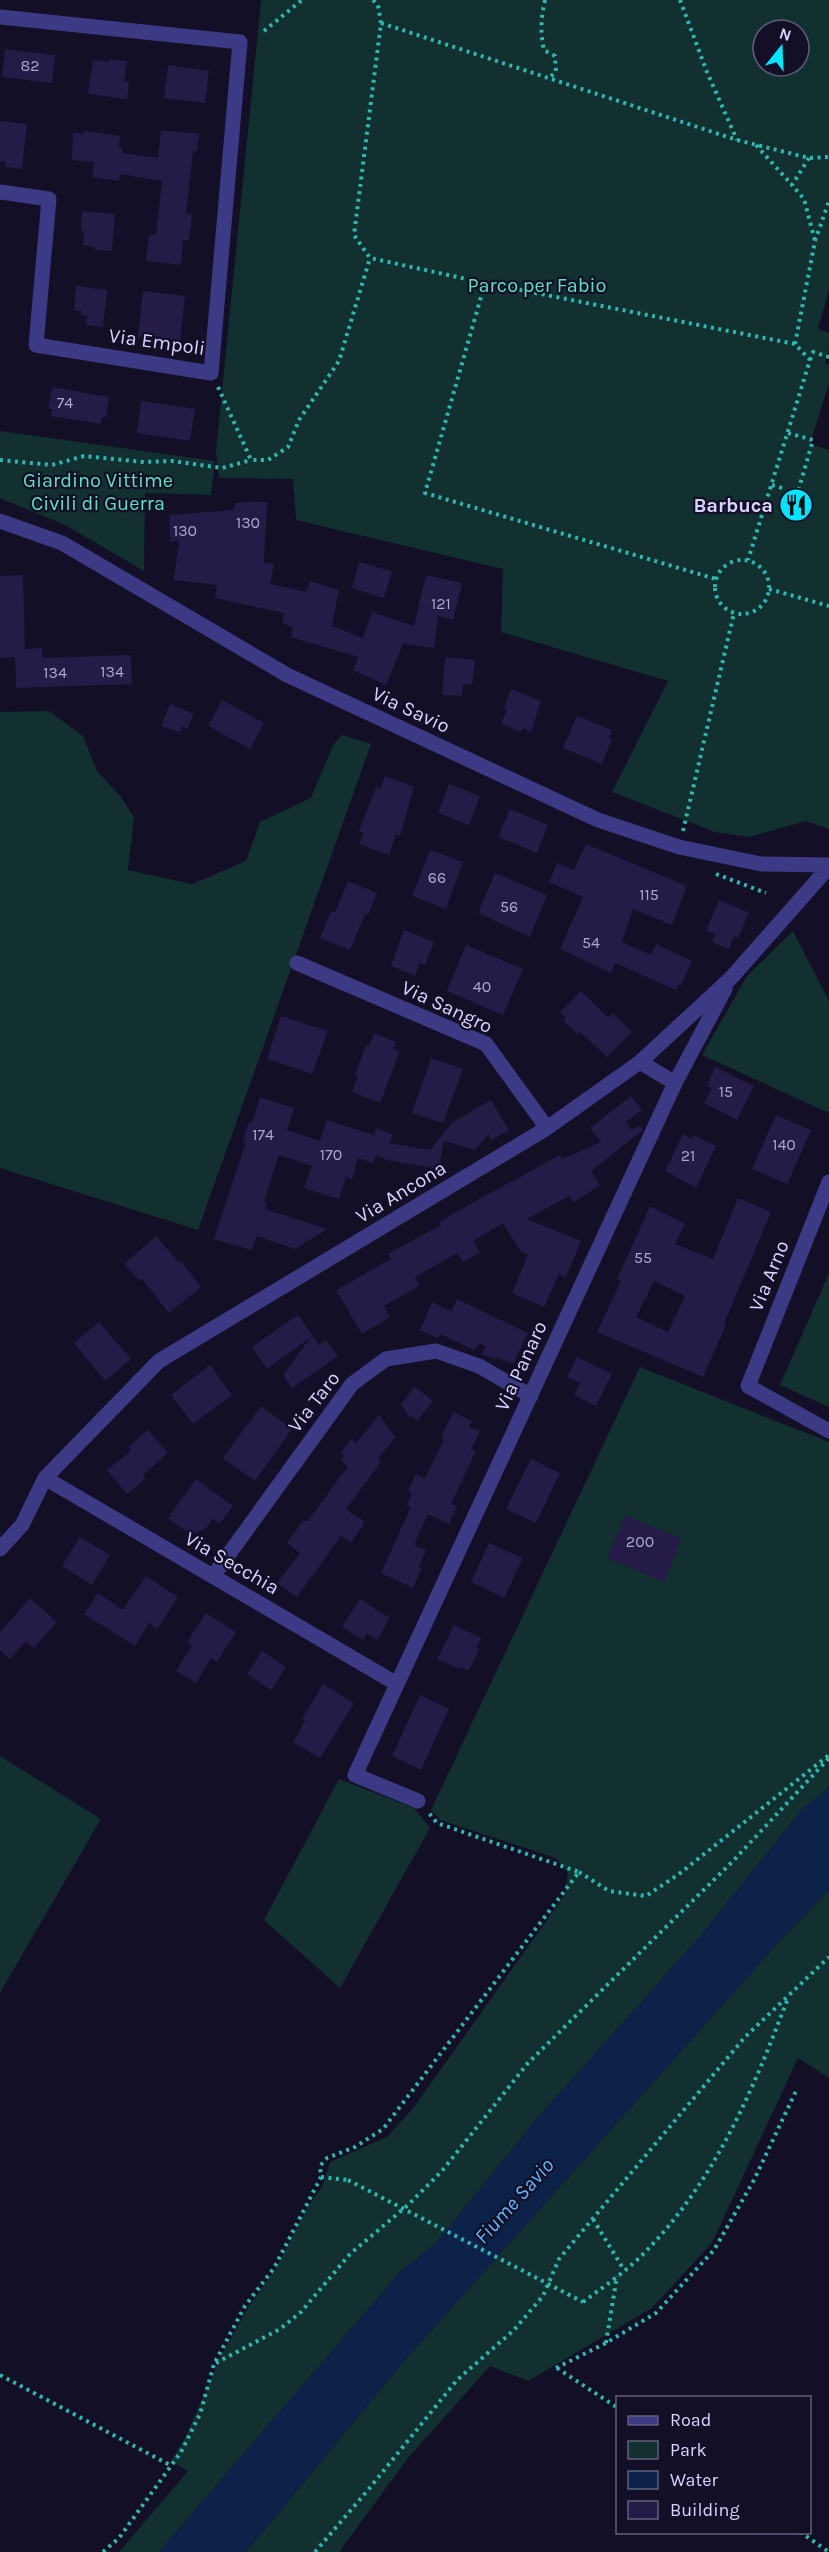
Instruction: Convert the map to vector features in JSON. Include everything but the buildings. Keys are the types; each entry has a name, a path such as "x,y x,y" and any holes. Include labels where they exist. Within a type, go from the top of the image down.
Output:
{"street":[{"name":"Via Empoli","path":"0,17 240,42 212,373 36,345 49,199 0,192"},
{"name":"Via Savio","path":"0,521 62,543 287,675 598,820 679,847 761,864 829,866"},
{"name":"Via Ancona","path":"0,1549 22,1525 45,1478 159,1361 547,1128 640,1062 731,978 829,866"},
{"name":"Via Sangro","path":"297,963 486,1044 547,1128"},
{"name":"Via Panaro","path":"418,1801 355,1775 675,1083 731,978"},
{"path":"640,1062 675,1083"},
{"name":"Via Arno","path":"829,1182 748,1386 829,1431"},
{"name":"Via Taro","path":"213,1576 352,1384 386,1359 436,1351 478,1366 531,1396"},
{"name":"Via Secchia","path":"45,1478 397,1684"}],"path":[{"path":"264,31 302,0"},
{"path":"373,0 378,5 381,23 354,236 370,258 795,344 810,360"},
{"path":"545,0 542,11 541,39 544,50 555,56 557,64 556,72 550,77"},
{"path":"680,0 707,72 737,140"},
{"path":"381,23 737,140 809,158 829,157"},
{"path":"755,144 804,199 816,241"},
{"path":"792,185 809,158"},
{"path":"795,344 816,241 829,201"},
{"path":"0,460 52,465 84,456 144,462 172,461 222,468 251,460 268,460 288,447 299,420 339,361 370,258"},
{"path":"485,283 425,493 716,579"},
{"path":"748,561 813,352 829,357"},
{"path":"212,373 251,460"},
{"path":"788,433 813,440 799,488"},
{"path":"771,485 785,489"},
{"path":"732,561 748,561 766,574 769,589 763,603 757,609 734,613 720,603 716,596 716,579 719,572 732,561"},
{"path":"769,589 829,606"},
{"path":"679,847 734,613"},
{"path":"418,1801 437,1823 579,1872 609,1891 646,1896 679,1874 829,1757"},
{"path":"214,2364 280,2329 301,2312 350,2254 408,2205 442,2171 528,2063 734,1860 829,1757"},
{"path":"103,2552 119,2538 181,2452 200,2414 214,2364 245,2306 274,2268 321,2177 320,2166 327,2158 355,2146 383,2129 579,1872"},
{"path":"315,2552 457,2380 514,2330 543,2296 559,2259 745,2037 829,1957"},
{"path":"321,2177 348,2180 583,2302 618,2276 649,2248 683,2208 715,2163 751,2093 790,1994"},
{"path":"616,2407 556,2368 606,2343 656,2313 714,2250 754,2180 796,2091"},
{"path":"593,2219 624,2270"},
{"path":"606,2343 618,2276"},
{"path":"0,2375 170,2466"},
{"path":"803,2534 829,2552"}],"green space":[{"name":"Parco per Fabio","path":"261,0 829,0 829,289 818,329 829,333 829,350 825,363 829,365 829,383 810,444 829,450 829,829 806,821 749,837 715,832 612,792 668,681 501,632 503,569 296,520 293,479 219,478 216,451"},
{"name":"Giardino Vittime Civili di Guerra","path":"0,431 215,461 211,495 145,493 144,571 65,525 0,498"},
{"path":"49,711 83,736 97,771 121,797 134,817 128,870 192,884 246,861 260,822 311,798 333,745 342,735 371,744 198,1230 0,1168 0,712"},
{"path":"793,931 829,1001 829,1113 702,1055 747,976"},
{"path":"829,1273 829,1407 780,1385"},
{"path":"640,1367 829,1442 829,1787 801,1811 698,1939 540,2115 436,2243 400,2272 159,2552 119,2552 188,2471 171,2461 185,2438 223,2352 249,2306 276,2268 307,2208 323,2185 330,2162 387,2137 414,2107 564,1896 568,1873 556,1858 440,1820 431,1810"},
{"path":"0,1756 101,1819 0,1993"},
{"path":"339,1779 414,1808 430,1828 340,1988 264,1920"},
{"path":"829,1890 829,2078 798,2058 712,2243 652,2308 528,2381 490,2366 408,2458 339,2552 246,2552 404,2361 784,1936"}],"water":[{"name":"Fiume Savio","path":"829,1787 829,1890 784,1936 404,2361 246,2552 159,2552 400,2272 436,2243 540,2115 698,1939 801,1811"}],"place":[{"name":"Barbuca","path":"796,505"}]}
